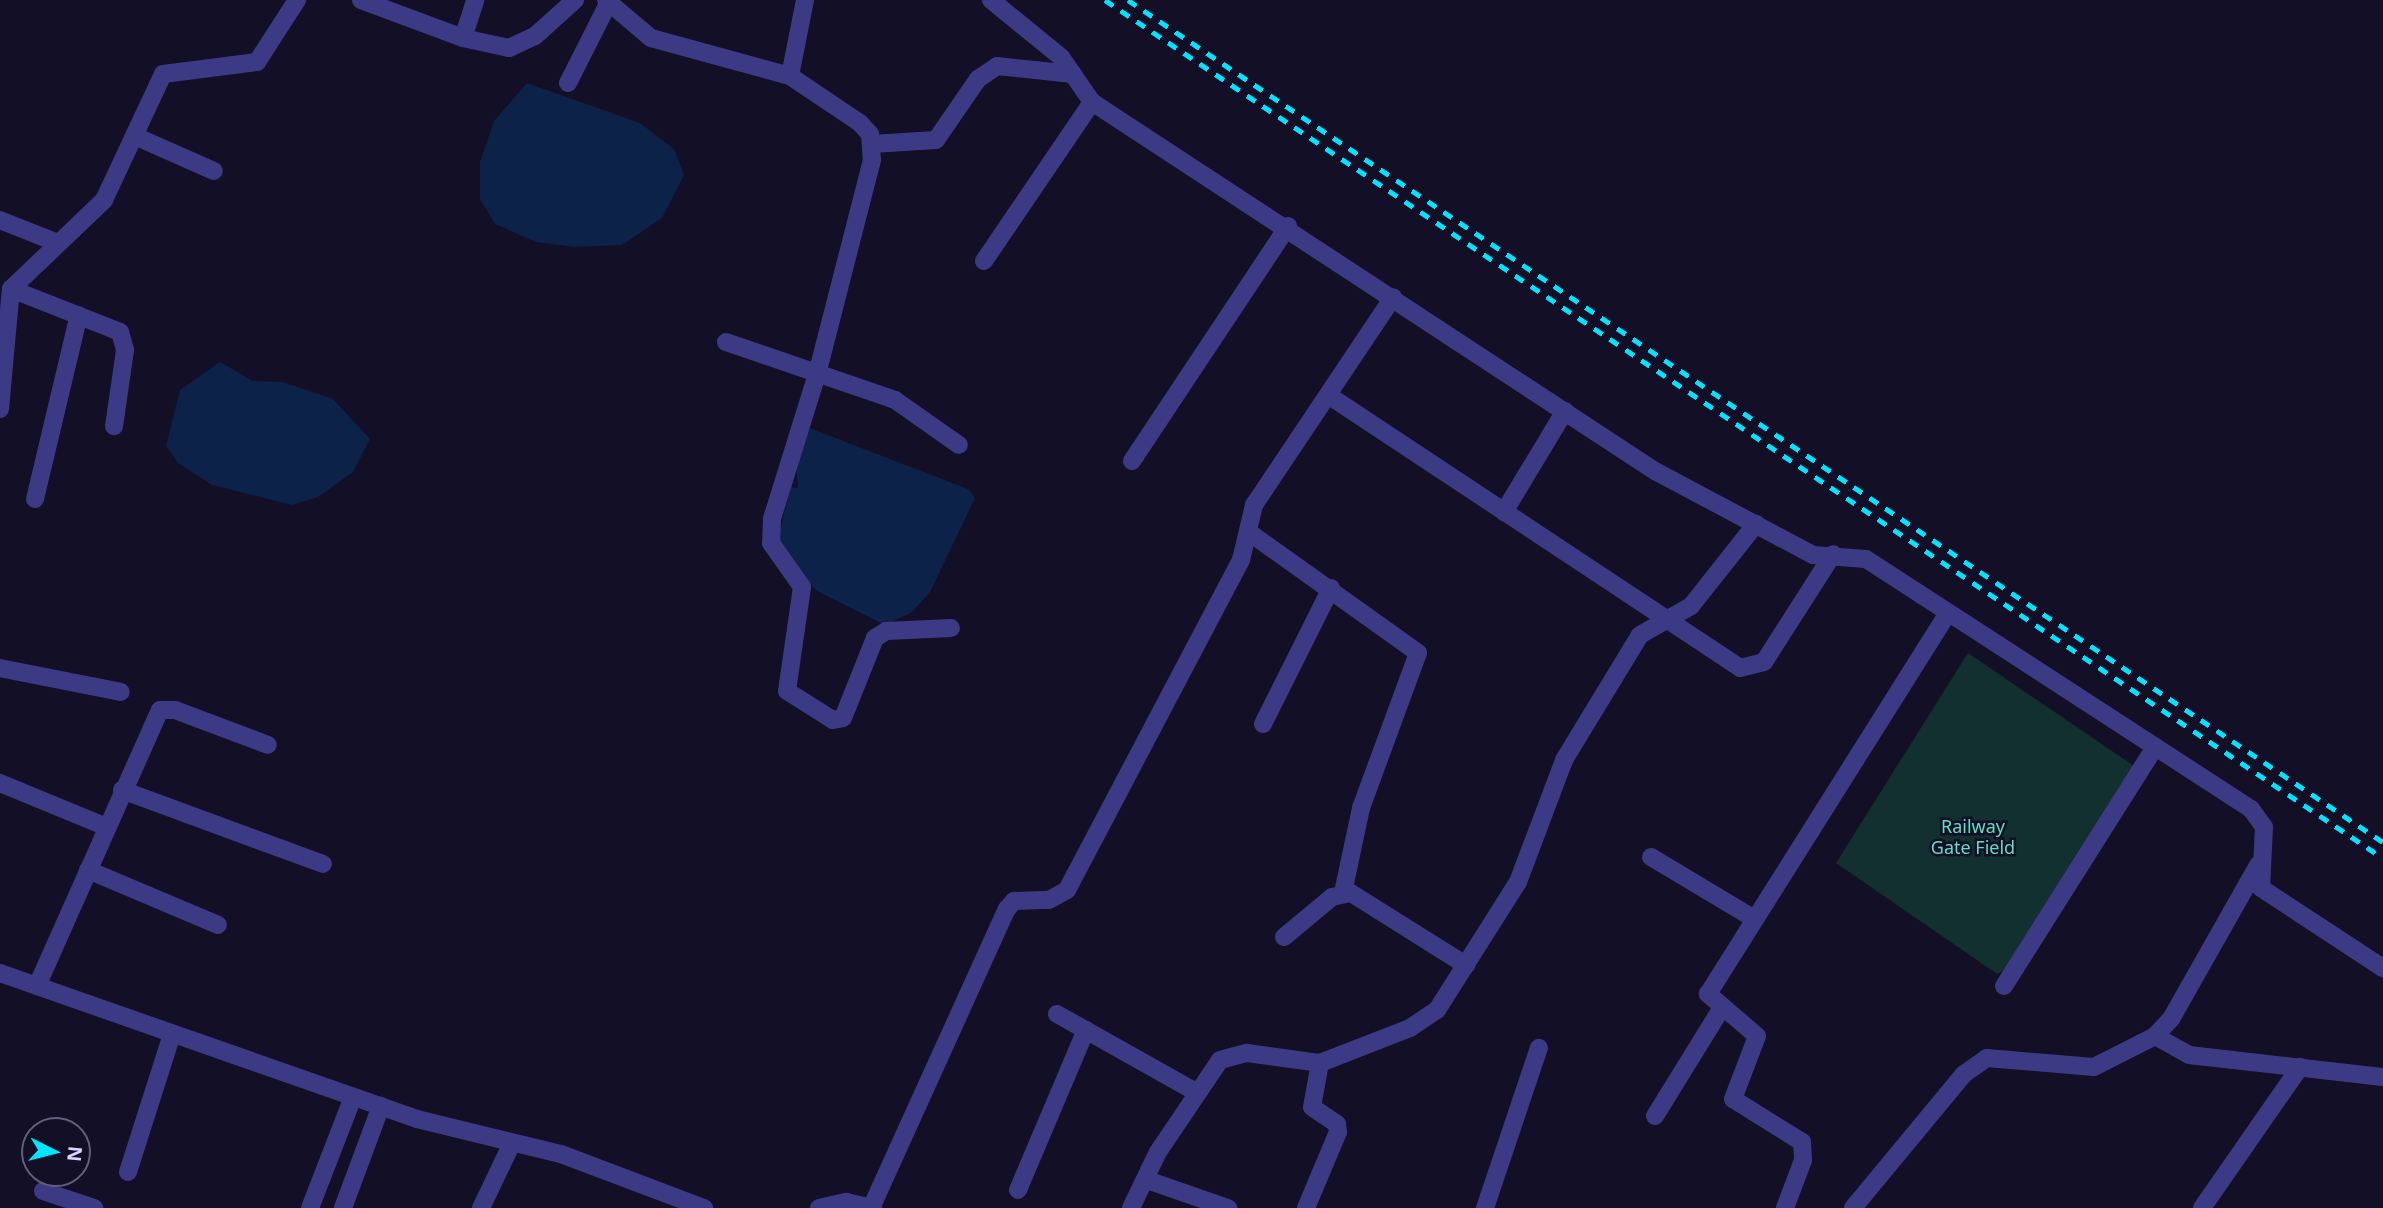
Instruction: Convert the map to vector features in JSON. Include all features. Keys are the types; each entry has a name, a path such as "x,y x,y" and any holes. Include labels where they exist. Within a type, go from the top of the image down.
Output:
{"street":[{"path":"0,409 10,289 104,200 137,137 163,75 257,62 297,0"},
{"path":"361,0 463,38 509,48 535,36 575,0"},
{"path":"463,38 475,0"},
{"path":"790,76 805,0"},
{"path":"991,0 1061,57 1091,102 1287,226 1655,471 1813,555 1833,554 1866,559 2260,816 2258,865 2261,888 2383,968"},
{"path":"568,83 607,1 651,38 790,76 860,124 872,144 818,371 770,531 776,553 802,587 787,691 834,720 843,718 875,638 886,631 951,628"},
{"path":"872,144 936,140 978,79 997,66 1073,74"},
{"path":"984,261 1091,102"},
{"path":"137,137 214,171"},
{"path":"0,220 58,243"},
{"path":"1132,461 1287,226"},
{"path":"10,289 113,327 124,340 114,426"},
{"path":"819,1208 873,1207 1007,909 1014,901 1049,900 1067,890 1250,533 1254,506 1393,297"},
{"path":"35,499 79,315"},
{"path":"726,342 818,371 904,404 959,445"},
{"path":"1328,395 1740,668 1756,668 1833,554"},
{"path":"1504,512 1565,411"},
{"path":"1131,1208 1209,1070 1233,1054 1320,1063 1425,1020 1466,965 1518,882 1568,754 1640,635 1664,618 1691,606 1755,524"},
{"path":"1250,533 1331,588 1418,653 1357,821 1343,893 1284,937"},
{"path":"1263,724 1331,588"},
{"path":"1785,1208 1803,1160 1802,1142 1733,1099 1757,1036 1710,1002 1710,985 1948,613"},
{"path":"0,668 121,692"},
{"path":"37,986 122,790 160,710 175,710 268,745"},
{"path":"2004,986 2155,747"},
{"path":"0,783 107,827"},
{"path":"122,790 323,864"},
{"path":"1651,857 1753,918"},
{"path":"1853,1208 1964,1074 1987,1058 2094,1066 2155,1036 2171,1018 2258,865"},
{"path":"88,870 218,925"},
{"path":"1343,893 1360,897 1466,965"},
{"path":"0,973 353,1097 512,1143 561,1154 704,1208"},
{"path":"1656,1116 1721,1009"},
{"path":"1056,1014 1196,1092"},
{"path":"1018,1190 1086,1030"},
{"path":"128,1172 172,1034"},
{"path":"2155,1036 2189,1055 2383,1077"},
{"path":"1485,1208 1539,1048"},
{"path":"1306,1208 1338,1132 1337,1124 1312,1107 1320,1063"},
{"path":"2202,1208 2300,1067"},
{"path":"310,1208 353,1097"},
{"path":"343,1208 381,1106"},
{"path":"481,1208 512,1143"},
{"path":"1147,1180 1228,1208"},
{"path":"43,1191 94,1208"}],"green space":[{"name":"Railway Gate Field","path":"1968,653 2134,766 2010,967 1997,974 1836,863"}],"water":[{"path":"527,83 640,123 674,149 684,175 662,218 622,245 575,247 536,242 495,224 480,199 480,162 494,121"},
{"path":"220,362 253,381 283,382 333,399 370,439 353,472 318,497 292,505 212,485 178,463 166,446 180,390"},
{"path":"807,427 968,489 975,498 930,592 911,613 885,625 817,591 781,551 779,533 791,487 798,488 796,466"}],"railway":[{"path":"1105,0 2383,858"},
{"path":"1128,0 2383,842"}]}
